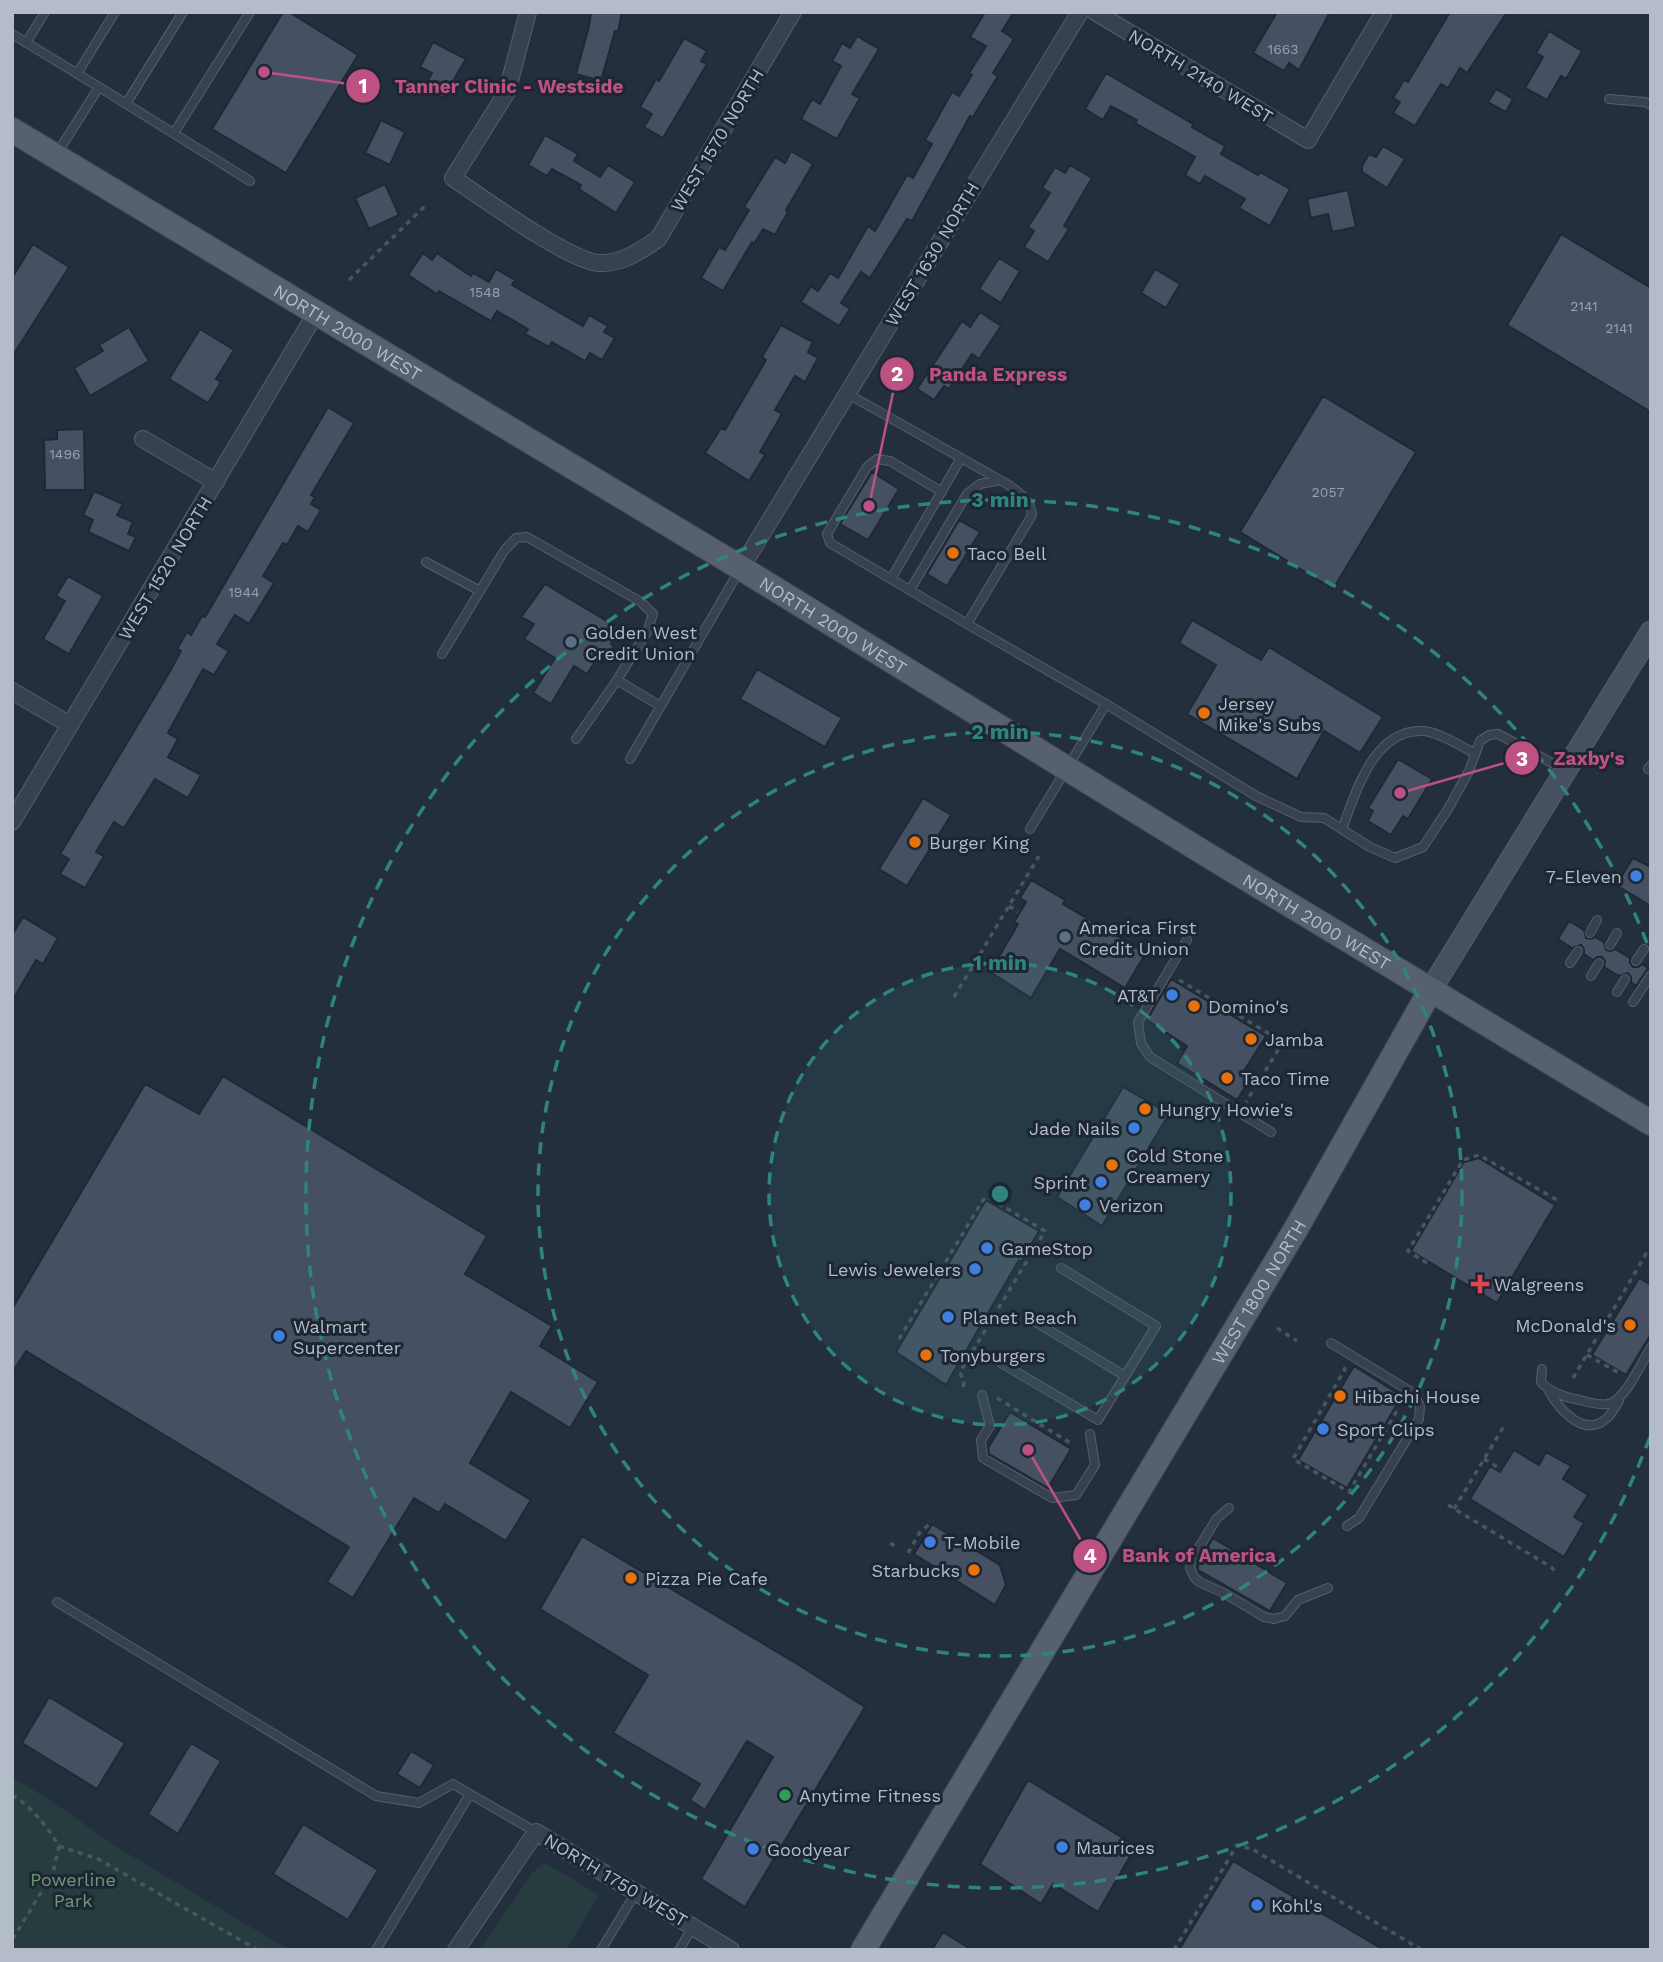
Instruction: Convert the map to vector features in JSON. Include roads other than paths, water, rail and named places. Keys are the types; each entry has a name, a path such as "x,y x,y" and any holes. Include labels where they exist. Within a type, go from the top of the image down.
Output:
{"main road":[{"name":"NORTH 2000 WEST","path":"12,130 741,568 1651,1124"},
{"name":"WEST 1800 NORTH","path":"863,1950 1297,1227 1430,991 1651,632"}],"street":[{"name":"WEST 1570 NORTH","path":"528,12 507,92 453,178 564,250 598,263 630,258 658,239 793,12"},
{"name":"WEST 1630 NORTH","path":"741,568 1080,12"},
{"name":"NORTH 2140 WEST","path":"1095,12 1308,140 1384,12"},
{"name":"WEST 1520 NORTH","path":"12,822 316,313"},
{"path":"144,439 216,482"},
{"path":"12,691 70,725"},
{"path":"456,1950 536,1832"},
{"name":"NORTH 1750 WEST","path":"536,1832 731,1950"}],"lane":[{"path":"26,43 45,12"},
{"path":"77,74 115,12"},
{"path":"126,104 183,12"},
{"path":"174,133 250,12"},
{"path":"12,34 250,181"},
{"path":"56,155 99,88"},
{"path":"1609,99 1645,102 1651,105"},
{"path":"847,393 1000,480 1026,499 1031,507 1032,515 967,624"},
{"path":"891,579 961,458"},
{"path":"942,492 890,461 880,459 870,463 827,534 827,539 967,624 1107,704 1256,796 1301,817 1324,818 1370,847 1395,858 1423,847 1469,771 1480,741 1489,735 1498,734 1565,770"},
{"path":"910,590 968,494 980,484 1000,480"},
{"path":"442,654 504,551 516,538 527,537 641,602 653,614 652,621 617,680 576,739"},
{"path":"426,562 480,592"},
{"path":"629,759 741,568"},
{"path":"617,680 660,706"},
{"path":"1030,829 1107,704"},
{"path":"1342,829 1360,782 1380,750 1402,735 1425,731 1474,753"},
{"path":"1590,933 1597,920"},
{"path":"1610,945 1618,933"},
{"path":"1187,940 1138,1022 1144,1050 1150,1057 1271,1132"},
{"path":"1636,961 1644,949"},
{"path":"1570,964 1578,951"},
{"path":"1591,976 1599,963"},
{"path":"1633,1002 1651,975"},
{"path":"1617,992 1625,979"},
{"path":"1001,1363 1098,1420 1156,1326 1061,1268"},
{"path":"1030,1318 1125,1376"},
{"path":"1331,1343 1413,1393 1420,1406 1419,1419 1359,1518 1347,1526"},
{"path":"1542,1369 1541,1382 1557,1404 1569,1416 1584,1424 1593,1424 1607,1418 1651,1347"},
{"path":"1549,1391 1603,1405 1620,1398"},
{"path":"982,1395 990,1426 981,1440 983,1458 1052,1499 1076,1495 1095,1465 1090,1434"},
{"path":"1229,1508 1217,1518 1192,1559 1190,1568 1199,1582 1224,1593 1264,1617 1274,1619 1284,1616 1298,1600 1328,1588"},
{"path":"57,1602 376,1796 419,1802 453,1784 536,1832"},
{"path":"376,1950 470,1794"},
{"path":"601,1950 635,1894"},
{"path":"679,1950 693,1927"}],"place":[{"name":"Tanner Clinic - Westside","path":"264,72"},
{"name":"Panda Express","path":"869,506"},
{"name":"Taco Bell","path":"953,553"},
{"name":"Golden West Credit Union","path":"571,642"},
{"name":"Jersey Mike's Subs","path":"1204,713"},
{"name":"Zaxby's","path":"1400,793"},
{"name":"Burger King","path":"915,842"},
{"name":"7-Eleven","path":"1636,876"},
{"name":"America First Credit Union","path":"1065,937"},
{"name":"AT&T","path":"1172,995"},
{"name":"Domino's","path":"1194,1006"},
{"name":"Jamba","path":"1251,1039"},
{"name":"Taco Time","path":"1227,1078"},
{"name":"Hungry Howie's","path":"1145,1109"},
{"name":"Jade Nails","path":"1134,1128"},
{"name":"Cold Stone Creamery","path":"1112,1165"},
{"name":"Sprint","path":"1101,1182"},
{"name":"Verizon","path":"1085,1205"},
{"name":"GameStop","path":"987,1248"},
{"name":"Lewis Jewelers","path":"975,1269"},
{"name":"Walgreens","path":"1480,1284"},
{"name":"Planet Beach","path":"948,1317"},
{"name":"McDonald's","path":"1630,1325"},
{"name":"Walmart Supercenter","path":"279,1336"},
{"name":"Tonyburgers","path":"926,1355"},
{"name":"Hibachi House","path":"1340,1396"},
{"name":"Sport Clips","path":"1323,1429"},
{"name":"Bank of America","path":"1028,1450"},
{"name":"T-Mobile","path":"930,1542"},
{"name":"Starbucks","path":"974,1570"},
{"name":"Pizza Pie Cafe","path":"631,1578"},
{"name":"Anytime Fitness","path":"785,1795"},
{"name":"Maurices","path":"1062,1847"},
{"name":"Goodyear","path":"753,1849"},
{"name":"Kohl's","path":"1257,1905"}],"park label":[{"name":"Powerline Park","path":"73,1889"}]}
